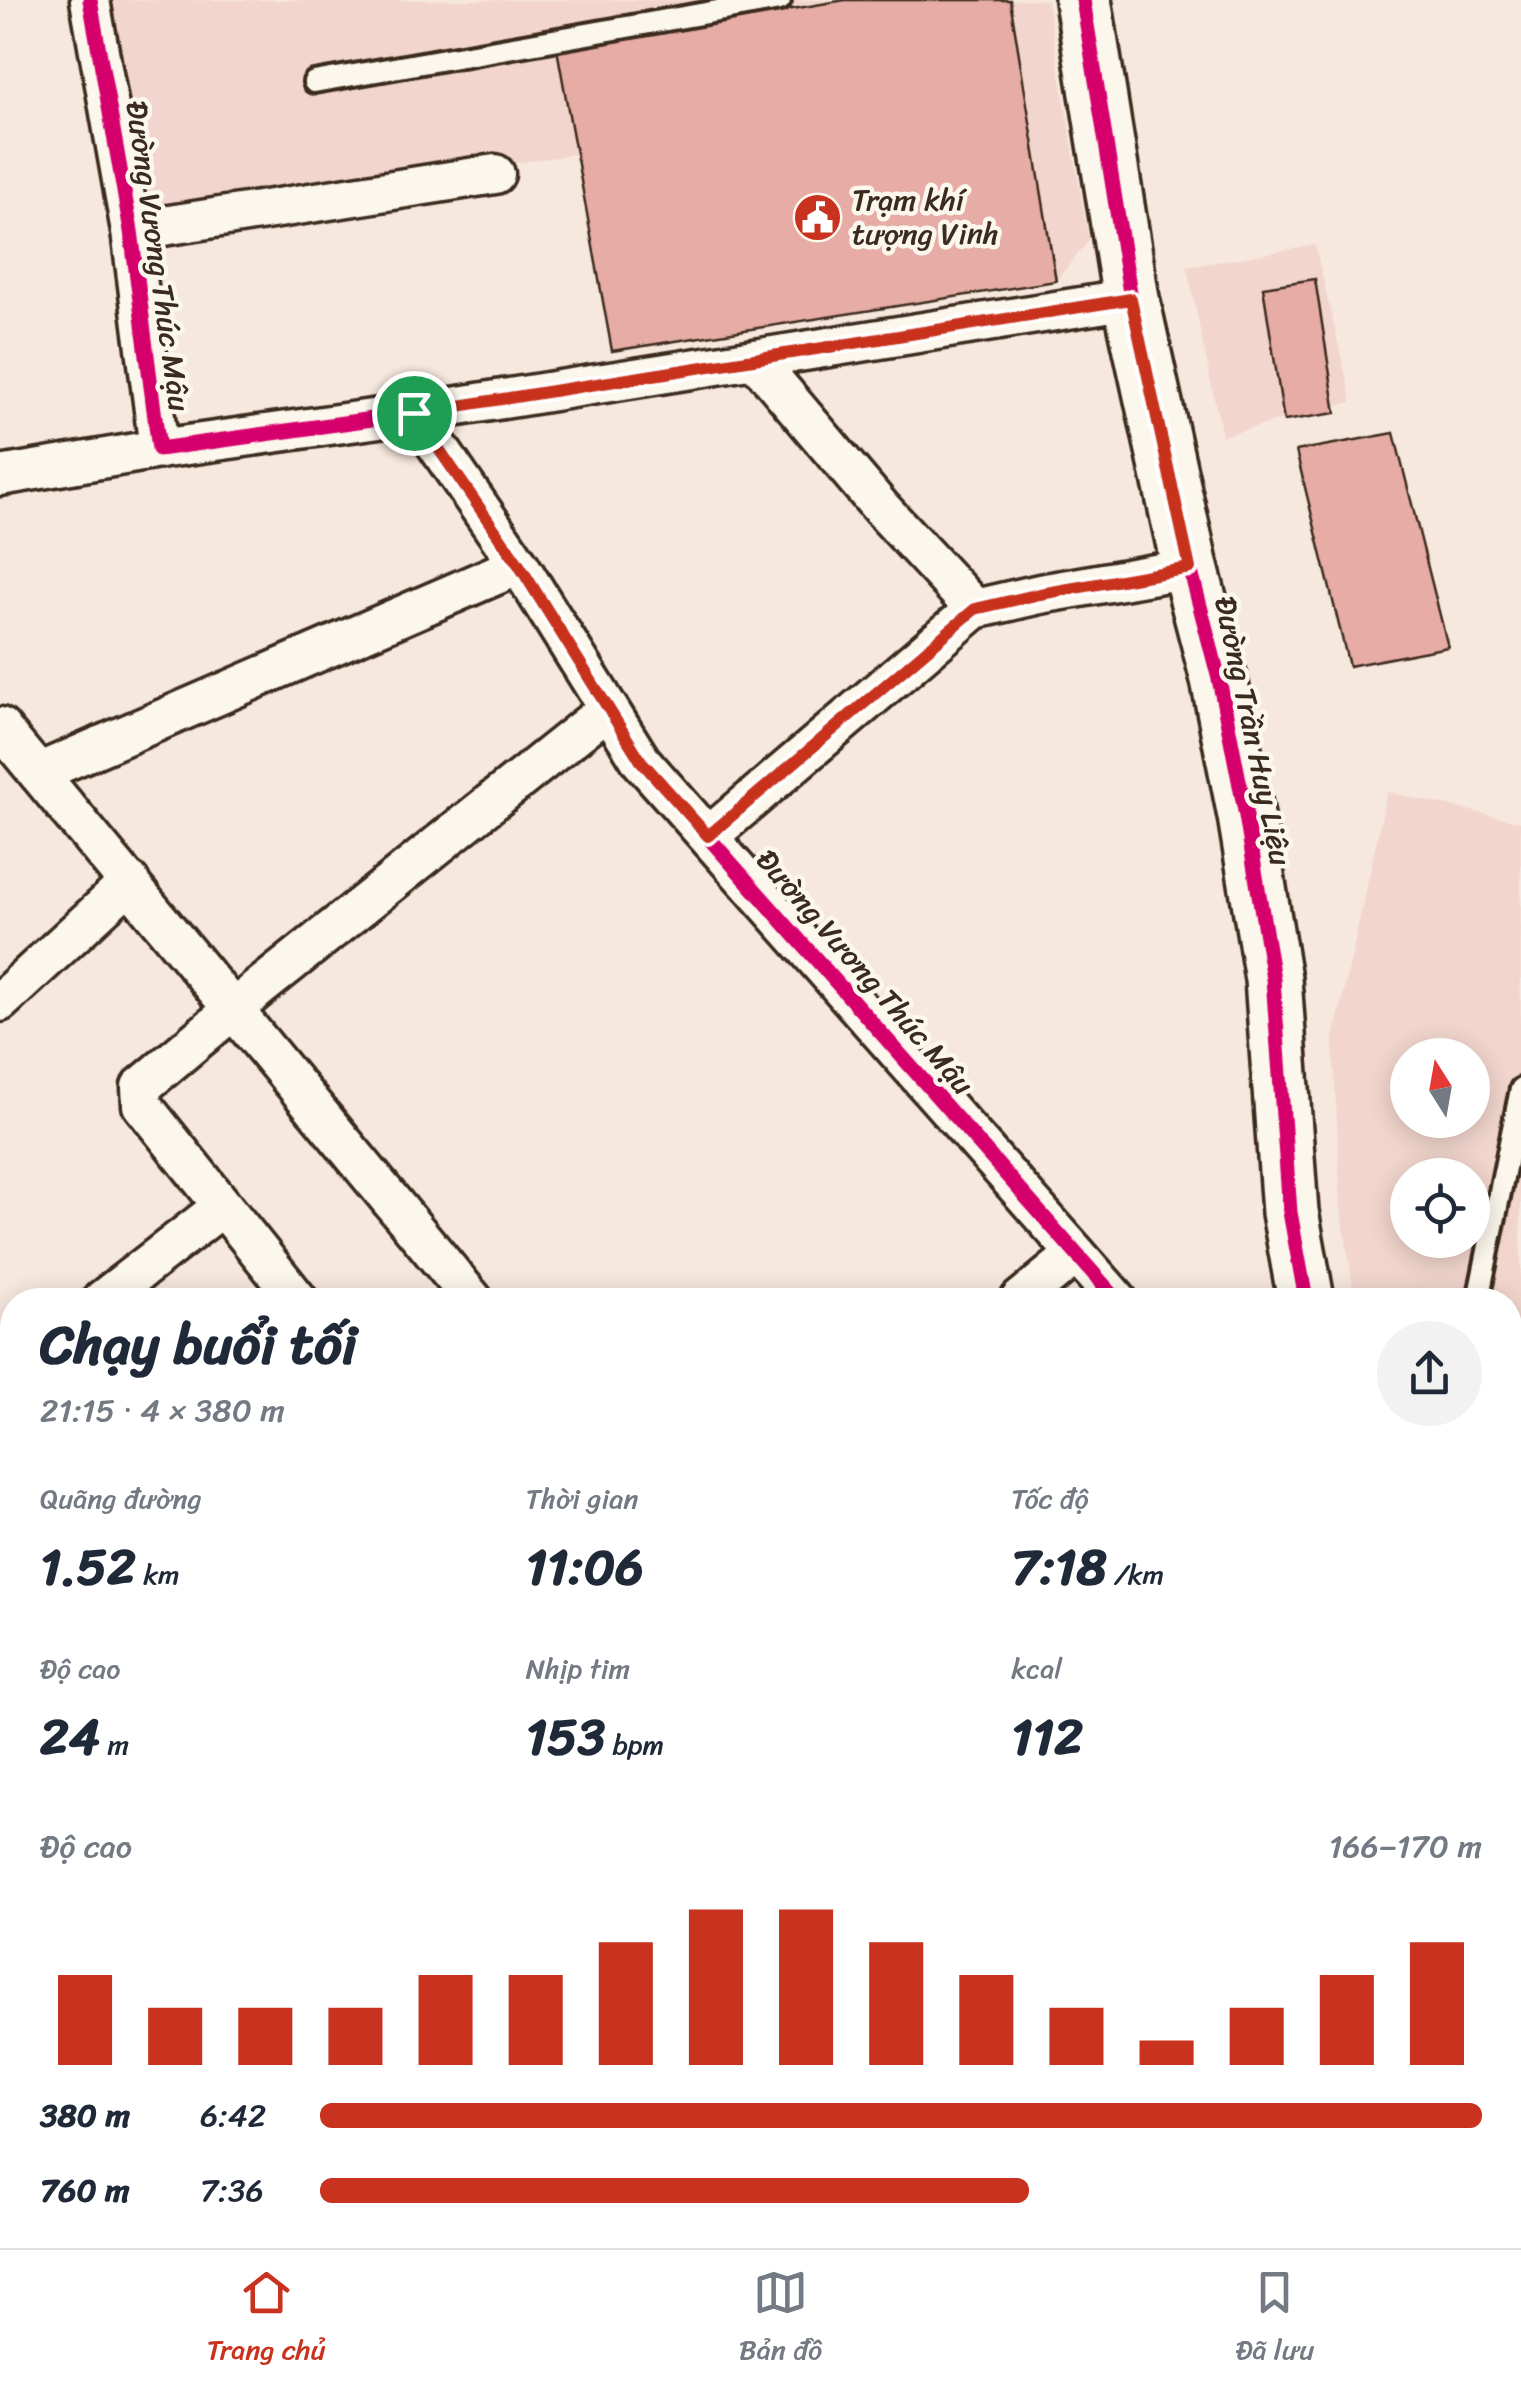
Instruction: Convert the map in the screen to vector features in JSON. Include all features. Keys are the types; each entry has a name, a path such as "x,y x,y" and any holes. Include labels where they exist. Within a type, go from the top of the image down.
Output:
{"street":[{"name":"Đường Vương Thúc Mậu","path":"90,0 131,230 159,449 414,413 519,565 641,761 1106,1288"},
{"name":"Đường Trần Huy Liệu","path":"1082,0 1131,299 1246,816 1273,978 1290,1212 1304,1288"},
{"path":"131,230 495,174"},
{"path":"414,413 1131,299"},
{"path":"755,359 881,508 975,609"},
{"path":"0,476 159,449"},
{"path":"38,772 519,565"},
{"path":"708,836 975,609 1190,568"},
{"path":"288,1288 142,1104 141,1087 608,708"},
{"path":"0,727 462,1288"},
{"path":"0,1002 130,882"},
{"path":"117,1288 222,1207"},
{"path":"1035,1288 1076,1254"}],"lane":[{"path":"314,82 780,0"},
{"path":"1480,1288 1521,1089"}],"shaded area":[{"path":"104,0 1047,0 1089,240 1056,281 612,351 576,154 140,219"},
{"path":"1315,245 1352,402 1222,436 1187,267"},
{"path":"1387,792 1521,822 1521,1288 1353,1288 1341,1209 1333,1041"}],"building":[{"name":"Trạm khí tượng Vinh","path":"845,0 1010,0 1056,281 612,351 557,49"},
{"path":"1315,279 1336,413 1284,421 1263,287"},
{"path":"1394,433 1448,647 1349,666 1296,451"}],"cycle path":[{"path":"90,0 131,231 159,449 415,413 519,565 641,761 1106,1288"},
{"path":"1083,0 1131,299 1190,568 1219,679 1246,816 1273,979 1290,1212 1304,1288"}],"place":[{"name":"Trạm khí tượng Vinh","path":"817,217"}],"route":[{"path":"1131,299 1190,568 975,609 708,836 641,761 519,565 414,413 1131,299"}]}
